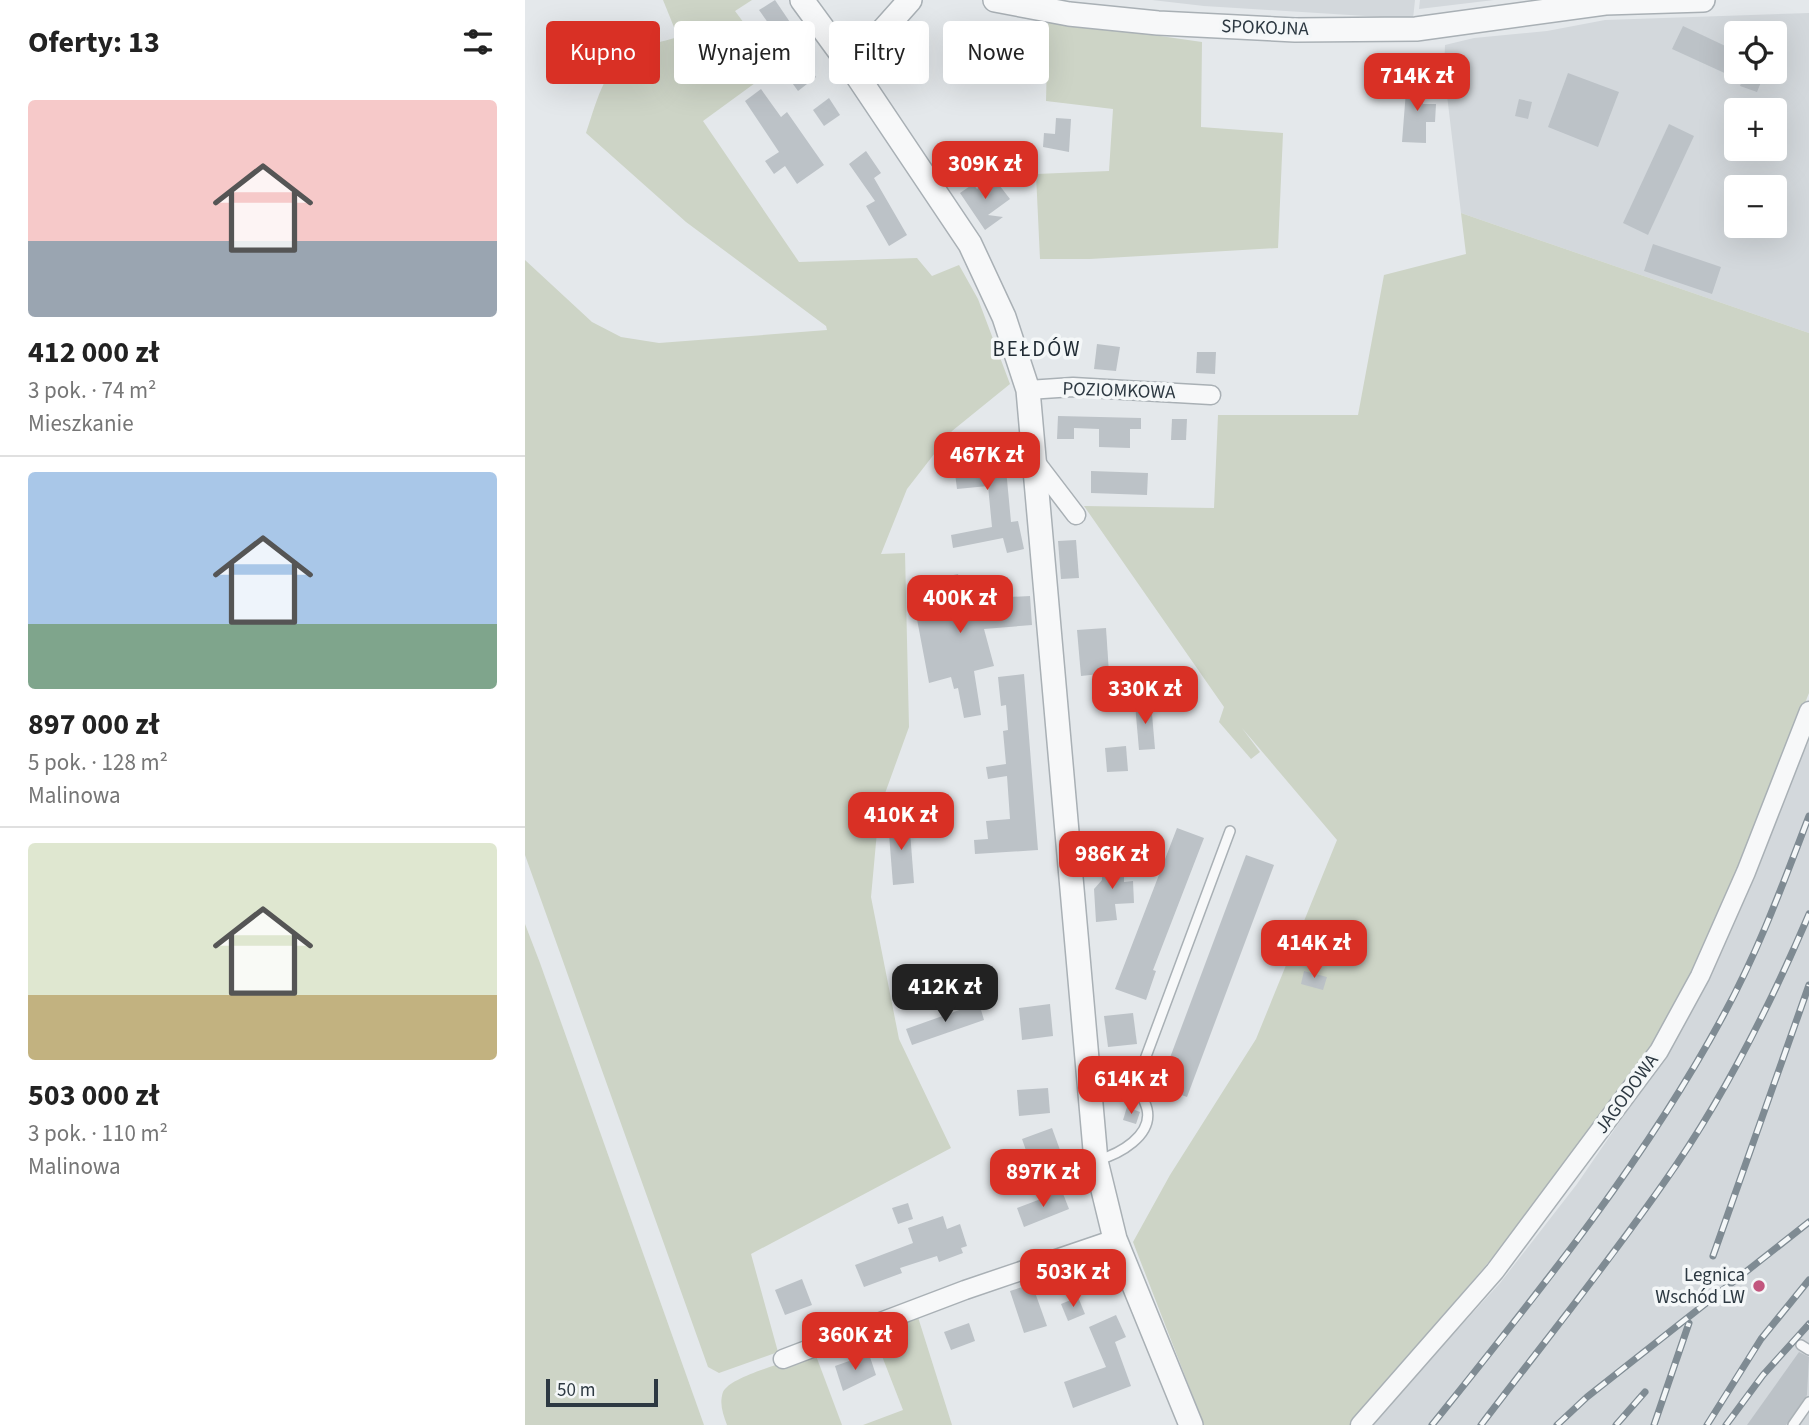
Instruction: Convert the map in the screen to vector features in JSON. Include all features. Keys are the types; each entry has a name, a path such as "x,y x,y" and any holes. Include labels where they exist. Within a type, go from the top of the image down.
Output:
{"street":[{"path":"802,0 829,37"},
{"path":"892,21 911,0"},
{"name":"SPOKOJNA","path":"995,0 1069,14 1146,22 1295,30 1416,29 1605,3 1703,0"},
{"path":"863,84 969,244 1004,317 1028,390 1096,1161 1115,1239 1191,1425"},
{"name":"POZIOMKOWA","path":"1028,390 1073,387 1211,395"},
{"path":"1034,460 1076,515"},
{"name":"JAGODOWA","path":"1360,1425 1495,1271 1659,1051 1700,976 1746,872 1809,711"},
{"path":"783,1359 965,1290 1115,1239"}],"lane":[{"path":"1096,1161 1120,1152 1143,1129 1148,1113 1138,1089 1138,1078 1230,831"},
{"path":"1793,1425 1809,1402"}],"shaded area":[{"path":"663,0 752,0 735,11 742,21 674,21 674,27"},
{"path":"1152,0 1415,0 1413,19 1204,6"},
{"path":"1420,0 1494,0 1419,9"},
{"path":"1809,13 1809,333 1461,213 1444,70 1445,45 1474,38 1547,31 1605,20"},
{"path":"1048,21 1202,42 1201,127 1283,133 1278,248 1090,259 1040,259 1036,174 1109,171 1113,109 1046,101 1046,84 1049,84"},
{"path":"674,38 674,84 754,84 703,121 799,262 917,258 932,276 959,265 978,299 1010,384 952,431 907,489 881,554 905,553 909,727 879,810 871,897 899,1039 951,1148 751,1254 778,1352 719,1373 708,1367 525,855 525,260 592,322 621,337 659,343 827,330 826,326 686,222 586,133 604,84 660,84 660,42"},
{"path":"1461,213 1809,333 1809,693 1724,907 1691,979 1654,1047 1541,1200 1351,1425 1204,1425 1133,1242 1170,1175 1256,1039 1337,840 1242,728 1260,752 1251,759 1219,722 1224,707 1084,506 1214,508 1218,415 1358,415 1384,275 1466,254"},
{"path":"1809,733 1809,1425 1370,1425 1500,1283 1577,1184 1638,1095 1688,1009"},
{"path":"525,924 540,963 704,1425 525,1425"},
{"path":"917,1314 952,1425 863,1425 903,1410 873,1333"},
{"path":"815,1353 842,1425 727,1425 721,1401 728,1386 750,1374"}],"building":[{"path":"775,0 789,21 767,21 759,10"},
{"path":"1683,26 1724,45 1724,73 1672,49"},
{"path":"1568,73 1619,92 1598,147 1548,127"},
{"path":"1407,78 1425,80 1423,104 1436,104 1435,122 1426,122 1426,143 1402,142"},
{"path":"793,84 807,84 798,91"},
{"path":"1741,84 1760,84 1757,92 1740,86"},
{"path":"761,89 781,117 787,112 824,165 797,184 785,166 774,174 765,161 779,152 745,101"},
{"path":"829,98 840,115 824,126 813,110"},
{"path":"1519,99 1532,102 1528,119 1515,116"},
{"path":"1056,118 1071,119 1069,152 1043,147 1044,133 1055,134"},
{"path":"1669,124 1694,136 1648,235 1623,223"},
{"path":"866,151 881,173 874,178 907,235 889,246 866,206 875,201 849,164"},
{"path":"993,177 1010,199 988,215 1003,217 985,230 960,193 973,184 977,189"},
{"path":"1653,244 1721,267 1712,294 1644,271"},
{"path":"1097,344 1120,347 1116,371 1094,369"},
{"path":"1197,352 1216,352 1215,374 1196,373"},
{"path":"1058,416 1141,418 1141,429 1130,429 1130,448 1099,447 1099,429 1074,428 1074,439 1057,439"},
{"path":"1172,419 1187,419 1186,440 1171,440"},
{"path":"1003,437 1011,522 1018,521 1024,549 1007,553 1003,538 953,548 951,535 992,527 988,486 957,489 952,450 960,438 986,457 984,439"},
{"path":"1091,471 1148,473 1147,495 1091,493"},
{"path":"1076,540 1079,578 1061,579 1058,541"},
{"path":"958,574 966,613 1011,608 1010,597 1030,596 1032,625 984,629 994,666 974,671 981,715 964,718 958,688 954,689 951,677 929,683 913,598 919,597 916,583"},
{"path":"1106,628 1109,673 1081,676 1077,630"},
{"path":"1024,674 1038,850 975,854 974,840 988,839 986,821 1010,819 1007,776 988,779 986,767 1006,764 1003,731 1008,730 1006,705 1001,706 998,677"},
{"path":"1151,702 1155,749 1139,750 1135,704"},
{"path":"1126,746 1128,771 1107,772 1105,748"},
{"path":"909,819 914,883 893,885 888,821"},
{"path":"1177,828 1204,838 1153,970 1156,971 1146,1000 1115,989"},
{"path":"1246,855 1274,865 1187,1097 1159,1087"},
{"path":"1124,860 1124,882 1133,881 1134,903 1115,904 1117,920 1096,922 1094,889 1102,880 1102,861"},
{"path":"1304,971 1327,977 1323,990 1301,984"},
{"path":"979,1003 984,1020 912,1045 906,1029"},
{"path":"1050,1004 1053,1036 1022,1040 1019,1008"},
{"path":"1133,1013 1137,1044 1108,1047 1104,1016"},
{"path":"1048,1088 1050,1113 1019,1116 1017,1090"},
{"path":"1127,1107 1140,1112 1136,1124 1123,1120"},
{"path":"1052,1128 1060,1150 1030,1162 1022,1139"},
{"path":"1062,1191 1069,1209 1024,1227 1017,1208"},
{"path":"908,1203 913,1219 898,1224 892,1208"},
{"path":"943,1216 947,1229 960,1224 967,1246 961,1248 963,1253 939,1262 937,1256 900,1268 902,1273 864,1287 855,1265 913,1243 908,1228"},
{"path":"1095,1259 1106,1284 1085,1293 1074,1268"},
{"path":"802,1279 812,1305 785,1315 775,1290"},
{"path":"1032,1284 1047,1326 1024,1333 1010,1291"},
{"path":"1078,1297 1085,1314 1068,1321 1061,1304"},
{"path":"1116,1315 1126,1337 1115,1342 1131,1386 1073,1408 1064,1382 1106,1367 1089,1327"},
{"path":"969,1323 975,1341 951,1350 944,1332"},
{"path":"1799,1352 1809,1357 1807,1395 1786,1425 1747,1425"},
{"path":"869,1354 876,1375 843,1391 835,1366"}],"railway":[{"path":"1432,1425 1587,1227 1659,1124 1692,1071 1748,967 1809,816"},
{"path":"1481,1425 1619,1245 1685,1152 1743,1053 1809,914"},
{"path":"1713,1256 1809,985"},
{"path":"1557,1425 1587,1397 1809,1222"},
{"path":"1707,1425 1761,1339 1809,1280"},
{"path":"1654,1425 1689,1323"},
{"path":"1726,1425 1763,1375 1809,1324"},
{"path":"1616,1425 1645,1392"}],"place":[{"name":"Legnica Wschód LW","path":"1759,1286"}],"district":[{"name":"BEŁDÓW","path":"1037,349"}]}
